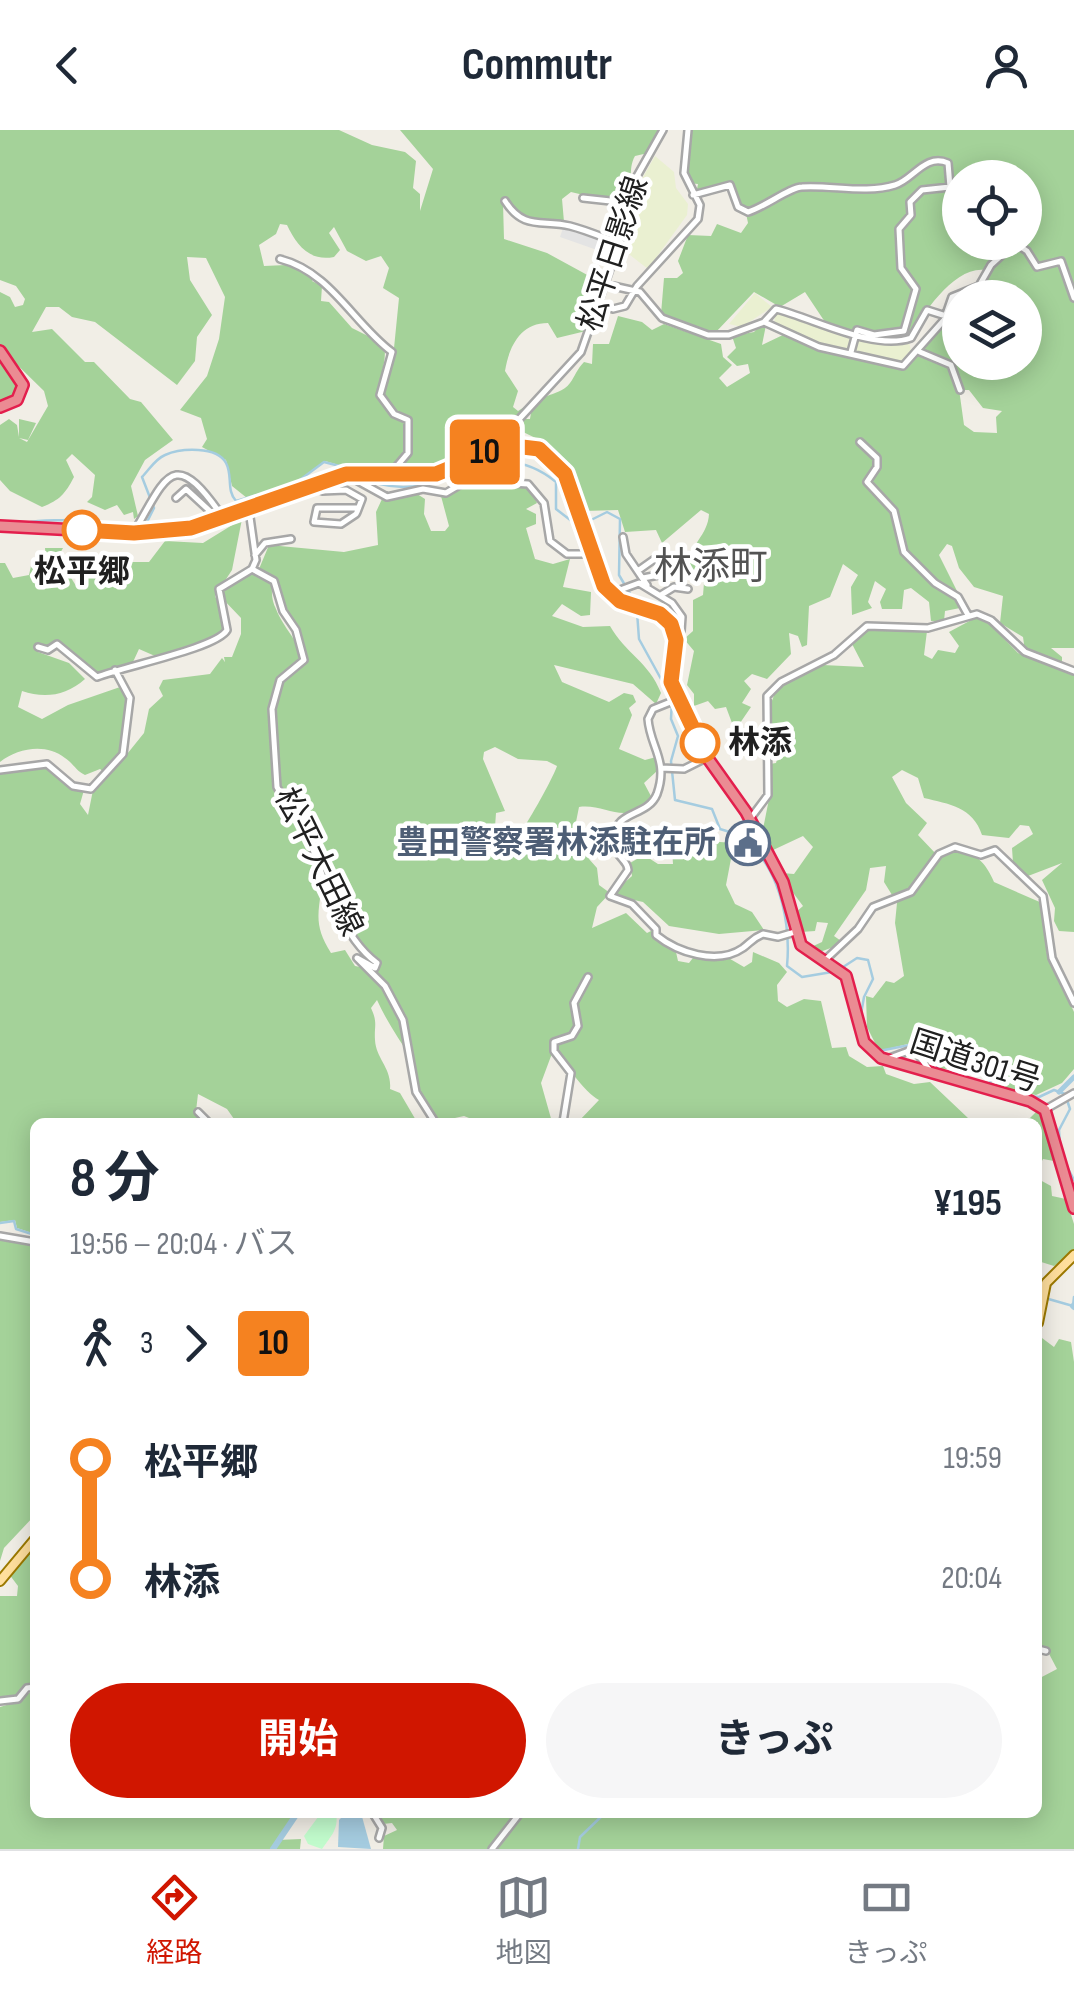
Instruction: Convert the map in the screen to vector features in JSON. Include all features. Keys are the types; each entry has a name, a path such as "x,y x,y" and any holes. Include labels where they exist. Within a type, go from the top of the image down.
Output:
{"highway":[{"path":"0,351 23,385 17,400 0,407"},
{"path":"2,526 134,533 176,530 249,510 318,482 353,473 464,474 480,455 506,445 547,452 565,474 590,554 611,594 664,617 676,635 670,678 673,700 750,819 783,882 795,932"},
{"name":"国道301号","path":"795,932 804,948 838,968 851,986 864,1042 886,1060 1030,1102 1045,1110 1069,1179 1074,1208"}],"main road":[{"path":"1042,1297 1053,1271 1074,1255"},
{"path":"0,1581 30,1545"}],"street":[{"name":"松平日影線","path":"480,455 480,443 510,429 581,352 636,176 663,130"},
{"path":"598,304 619,308 698,219 700,204 692,195 684,167 688,130"},
{"path":"692,195 730,185 738,207 748,212 772,205 794,188 895,185 914,169 935,161 948,164 950,187 919,192 910,202 910,215 899,229 901,268 916,288 902,332 874,335 859,330 851,354"},
{"path":"583,198 629,203"},
{"path":"504,201 512,212 536,226 570,226 618,243"},
{"path":"982,280 991,265 1015,244 1027,250 1037,267 1061,261 1074,298"},
{"path":"280,259 324,280 357,322 392,352 381,399 394,414 406,418 408,425 408,457 392,473"},
{"path":"604,284 635,290 662,318 708,335 729,336 764,322 776,309 872,340 910,340 927,310 942,315"},
{"path":"764,322 805,342 903,366 920,352 926,335 942,320"},
{"path":"920,352 951,365 960,390"},
{"path":"860,442 877,458 877,467 867,482 894,511 904,552 935,583 955,594 968,615"},
{"path":"353,473 387,497 422,489 446,493 464,474 533,486 544,503 550,541 568,554 590,554"},
{"path":"134,533 158,484 177,475 190,478 222,517"},
{"path":"318,482 323,492 346,490 362,498 358,508 341,524 314,522 315,509 358,508"},
{"path":"176,498 186,489 222,517"},
{"path":"38,647 48,650 57,644 95,677 208,646 224,637 228,619 218,589 252,570 255,555 249,510"},
{"path":"0,538 2,526"},
{"path":"623,537 626,554 648,587 682,617 682,631 676,635"},
{"path":"255,555 265,543 291,538"},
{"path":"639,570 656,558"},
{"path":"642,578 670,573 671,566 683,563 684,558"},
{"name":"松平大田線","path":"252,570 274,581 283,611 296,630 304,660 280,680 272,708 278,787 290,808 302,814 335,906 359,950 378,964 375,968 357,958 386,986 402,1017 416,1092 432,1118"},
{"path":"611,594 626,587 648,587"},
{"path":"661,596 674,587 688,589"},
{"path":"750,819 768,795 766,701 775,686 830,658 866,626 928,628 968,615 986,617 1025,652 1074,670"},
{"path":"0,770 46,764 69,784 91,789 124,754 130,698 115,670"},
{"path":"673,700 653,709 648,718 668,769 654,800 643,810 625,815 617,827 617,850 628,864 628,874 611,889 610,896 635,907 675,950 720,956 743,948 751,938 763,934 778,937 795,932"},
{"path":"668,769 708,758"},
{"path":"824,961 858,929 872,907 911,892 939,854 955,847 981,855 995,850 1043,896 1052,958 1074,1003"},
{"path":"564,1118 571,1073 554,1051 554,1042 572,1036 578,1026 574,1003 588,977"},
{"path":"886,1060 904,1049 914,1049 930,1074"},
{"path":"1045,1110 1073,1094"},
{"path":"198,1112 204,1118"},
{"path":"0,1236 30,1241"},
{"path":"1042,1650 1046,1651"},
{"path":"0,1701 2,1697 18,1699 30,1688"},
{"path":"376,1818 382,1828 379,1838"},
{"path":"492,1849 516,1818"}],"green space":[{"path":"0,130 339,130 372,145 405,152 416,161 413,188 420,194 420,211 433,169 400,130 661,130 648,153 635,156 625,197 613,202 571,192 562,199 564,222 535,225 503,203 504,239 547,253 602,283 586,331 557,338 548,323 538,324 518,338 505,371 518,391 513,407 518,411 529,404 506,429 499,426 493,434 475,440 462,458 423,472 393,470 409,456 410,421 381,397 392,368 399,298 383,288 389,268 381,256 366,261 347,251 334,227 329,233 340,250 334,257 317,257 304,250 287,225 280,224 276,234 259,245 264,266 286,265 314,275 312,281 322,286 321,301 329,302 352,328 384,344 378,400 407,420 407,456 390,471 356,470 325,461 292,485 247,498 232,486 226,460 202,447 207,439 201,418 180,410 207,376 219,339 225,297 206,258 187,257 190,280 212,315 197,337 195,361 177,385 95,322 72,317 59,307 46,307 32,332 52,329 85,362 94,362 130,399 141,402 173,440 145,460 131,486 138,516 134,519 133,512 124,515 117,505 105,510 87,502 92,497 95,475 72,454 66,460 74,477 71,483 58,499 42,507 10,491 0,480 0,425 9,419 17,425 19,437 19,419 36,423 28,440 19,438 27,442 48,406 44,391 0,348 0,292 10,297 15,307 23,305 25,299 16,286 0,280"},
{"path":"688,130 1074,130 1074,648 1051,648 1062,657 1062,665 1025,651 1023,637 1000,623 1003,596 974,587 959,568 952,546 947,544 939,555 965,607 945,611 944,621 931,621 929,602 911,588 904,590 902,609 882,609 880,602 886,589 875,581 868,602 872,608 852,615 851,587 858,575 843,564 830,597 809,606 807,645 802,647 798,636 789,633 791,654 767,679 752,674 744,681 751,689 742,703 751,707 738,726 732,723 726,707 715,709 708,701 694,706 694,694 687,685 694,651 684,639 693,631 693,600 703,595 704,583 686,566 709,514 701,510 662,543 656,530 625,532 618,510 584,511 574,469 548,444 521,431 524,419 530,419 541,399 565,388 584,362 592,364 593,344 609,344 618,316 642,322 652,330 664,324 721,344 723,357 732,365 719,378 727,387 750,373 748,364 737,366 727,357 736,348 732,336 754,332 762,323 766,325 762,345 785,334 844,355 892,366 905,367 919,355 942,361 942,380 955,380 959,389 964,425 974,432 997,433 996,417 1002,411 983,408 969,390 961,390 957,380 1042,380 1042,280 985,280 1000,260 1042,260 1042,160 942,160 942,260 996,260 986,270 942,280 942,292 908,337 869,337 825,322 805,292 780,307 754,292 715,333 661,314 664,278 677,278 683,273 678,261 688,235 711,236 717,224 741,233 748,223 746,213 763,206 742,210 735,188 728,183 696,194 698,184 687,183 684,147"},
{"path":"655,156 674,172 676,188 688,204 687,215 648,269 621,248 635,191"},
{"path":"755,293 772,307 742,327 729,324"},
{"path":"776,312 853,336 849,350 814,342 774,323"},
{"path":"942,318 942,361 925,353"},
{"path":"859,338 909,342 912,355 903,362 856,351"},
{"path":"0,354 17,387 11,400 0,404"},
{"path":"504,482 526,483 536,491 532,492 537,503 526,509 536,514 536,524 526,528 535,559 553,564 570,559 563,587 591,592 590,615 581,616 562,604 552,616 583,627 610,626 650,673 661,693 656,704 633,684 554,665 562,682 609,702 624,693 633,695 636,702 629,708 632,715 619,749 645,760 660,756 657,771 644,783 652,798 643,807 625,813 579,807 576,822 580,837 607,848 608,854 589,859 597,868 599,885 610,893 597,907 592,928 626,913 647,933 655,929 655,935 676,952 678,961 689,963 696,954 725,956 744,967 752,962 753,952 779,963 787,972 777,985 778,1001 787,1007 804,999 821,1001 832,1048 846,1047 849,1056 867,1067 883,1066 886,1074 914,1084 930,1082 968,1118 582,1118 599,1100 581,1084 554,1048 541,1083 551,1118 434,1118 417,1092 411,1057 377,1000 371,1008 376,1047 389,1075 390,1089 400,1093 415,1118 233,1118 227,1109 198,1094 196,1111 203,1118 30,1118 30,1232 17,1228 15,1220 0,1222 0,771 51,767 66,782 84,790 80,804 88,815 93,790 116,767 106,774 100,769 85,775 57,753 41,749 15,753 0,762 0,563 5,563 13,578 29,575 31,566 47,581 45,548 63,548 58,557 78,589 88,584 78,571 96,560 110,573 117,571 118,562 149,562 165,541 203,543 242,519 232,570 215,596 225,620 223,635 201,647 155,656 139,649 133,662 97,676 57,644 38,647 38,652 69,663 85,679 54,694 22,691 18,707 42,719 68,705 123,686 129,706 119,764 144,733 149,709 163,696 159,688 163,680 210,674 222,658 225,662 224,657 232,657 241,634 241,618 221,597 227,582 249,572 270,579 259,569 269,545 344,552 378,545 376,512 382,499 414,492 425,499 424,514 431,531 445,531 449,526 441,496 469,483 489,487","holes":["271,580 288,610 304,660 295,670 303,660 274,605","495,747 518,759 547,761 557,766 534,812 507,850 494,841 496,813 505,811 483,759 484,752","317,860 361,950 379,964 373,968 359,960 386,985 403,1017 409,1048 400,1017 378,978 355,966 345,950 331,953 326,945 319,923 321,892 312,873"]},
{"path":"975,618 987,621 1018,653 1074,674 1074,932 1059,931 1054,921 1055,908 1042,880 1062,863 1028,876 1013,863 1012,848 1033,834 1029,826 1020,825 1009,838 982,835 966,813 924,798 918,778 902,770 892,777 906,803 927,823 918,835 937,855 956,851 971,854 984,865 994,882 1042,903 1050,936 1046,951 1074,1012 1074,1069 1062,1083 1036,1095 1000,1087 980,1068 938,1069 924,1040 879,1051 867,1027 866,996 873,998 886,981 894,983 904,976 895,923 897,903 884,882 886,866 870,868 866,890 834,936 844,943 820,952 809,948 822,942 828,923 817,922 815,931 801,932 795,913 803,906 782,878 782,873 794,874 813,847 803,836 771,851 762,834 771,789 770,764 776,763 782,742 770,734 769,709 777,687 823,665 864,667 851,642 874,627 927,631 924,655 932,659 938,650 955,653 959,646 949,632"},
{"path":"690,827 706,841 734,843 726,885 735,904 752,912 764,930 719,934 669,926 643,902 616,896 615,891 632,876 630,863 644,855 658,864 673,864 671,835"},
{"path":"1038,1110 1043,1115 1054,1161 1042,1161 1042,1118 1030,1118"},
{"path":"1042,1181 1051,1186 1052,1196 1066,1199 1074,1224 1074,1253 1054,1266 1042,1262"},
{"path":"0,1238 30,1243 30,1520 4,1548 0,1561"},
{"path":"1042,1338 1054,1347 1059,1339 1071,1342 1074,1362 1074,1849 383,1849 384,1836 397,1830 392,1823 383,1824 380,1818 1042,1818 1042,1677 1057,1669 1042,1648"},
{"path":"30,1547 30,1686 18,1698 0,1696 0,1596 17,1596 18,1586 9,1574"},
{"path":"30,1692 30,1818 291,1818 278,1840 301,1839 300,1849 0,1849 0,1707 20,1701"},
{"path":"317,1818 337,1818 334,1832 322,1849 308,1844 304,1836"}],"shaded area":[{"path":"564,225 601,238 597,250 560,237"}],"water":[{"path":"362,1818 371,1849 338,1847 339,1820"}],"waterway":[{"path":"144,528 154,508 142,477 158,459 172,453 198,450 221,457 228,468 236,501 293,485 324,462 355,470"},
{"path":"359,476 369,482 406,487 511,462 532,468 556,482 556,509 578,526"},
{"path":"585,523 607,512 620,519 619,575 636,604"},
{"path":"26,523 77,519 82,526"},
{"path":"88,536 130,542 137,538"},
{"path":"637,612 639,639 672,699 671,719 678,736 671,761 675,800 712,809 720,829 739,837 767,865 782,904 787,966 802,977 832,972"},
{"path":"840,969 857,958 868,960 873,979 861,1014"},
{"path":"863,1022 870,1042"},
{"path":"879,1051 925,1042 940,1072 984,1071 992,1085"},
{"path":"1059,1092 1074,1077"},
{"path":"1027,1096 1039,1097 1054,1090 1065,1094 1070,1109 1059,1130 1060,1146"},
{"path":"1065,1163 1074,1180"},
{"path":"0,1223 14,1221 16,1229 30,1233"},
{"path":"1042,1297 1073,1306 1074,1297"},
{"path":"273,1849 294,1818"},
{"path":"578,1849 580,1837 600,1818"}],"bus line":[{"name":"10","path":"82,530 134,533 191,528 346,474 436,474 506,445 539,449 554,458 565,474 604,586 620,601 660,614 671,624 676,640 671,682 700,743"}],"place":[{"name":"松平郷","path":"82,530"},
{"name":"林添","path":"700,743"},
{"name":"豊田警察署林添駐在所","path":"748,843"}],"district":[{"name":"林添町","path":"711,567"}]}
